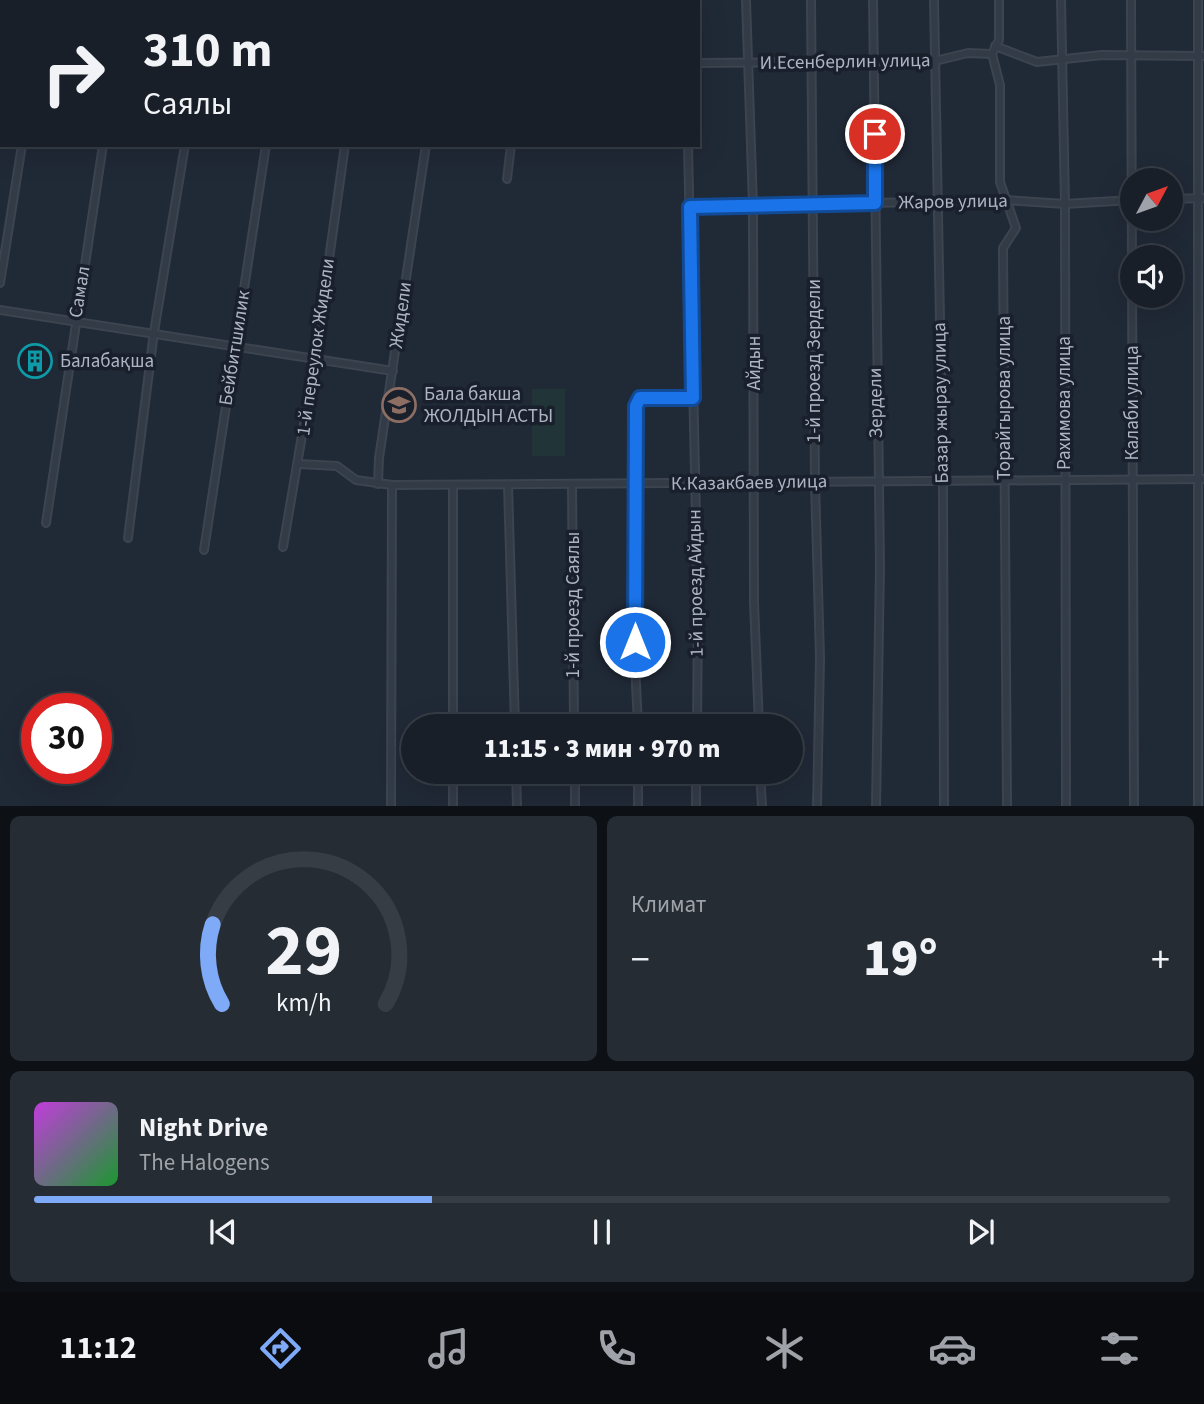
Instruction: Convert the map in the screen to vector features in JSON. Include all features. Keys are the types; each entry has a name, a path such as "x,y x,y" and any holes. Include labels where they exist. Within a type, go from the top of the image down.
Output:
{"street":[{"name":"Айдын","path":"746,0 753,205 759,714"},
{"name":"1-й проезд Зердели","path":"811,0 815,482 820,658 817,806"},
{"name":"Зердели","path":"873,0 880,674 876,806"},
{"name":"Базар жырау улица","path":"934,0 943,481 944,806"},
{"path":"992,54 999,40 999,0"},
{"name":"Рахимова улица","path":"1061,0 1065,204 1066,806"},
{"name":"Калаби улица","path":"1131,0 1132,168"},
{"path":"1198,0 1201,199 1198,806"},
{"path":"995,46 1037,62 1061,58 1200,56"},
{"name":"И.Есенберлин улица","path":"700,64 811,65 935,61 968,53 992,54"},
{"name":"Торайгырова улица","path":"992,54 1000,85 1000,182 1016,228 1003,248 1007,806"},
{"path":"0,283 22,147"},
{"name":"Самал","path":"46,523 103,147"},
{"path":"128,538 154,332 185,147"},
{"name":"Бейбитшилик","path":"204,550 266,147"},
{"name":"1-й переулок Жидели","path":"283,547 299,464 345,147"},
{"name":"Жидели","path":"378,484 426,147"},
{"path":"507,179 510,147"},
{"name":"1-й проезд Айдын","path":"688,147 698,613 697,714"},
{"path":"1183,199 1201,199"},
{"name":"Жаров улица","path":"690,207 1005,200 1065,204 1120,201"},
{"name":"Калаби улица","path":"1132,231 1134,806"},
{"path":"0,310 76,319 393,371"},
{"path":"638,714 634,484 637,401 640,398 693,398"},
{"name":"К.Казакбаев улица","path":"299,464 337,466 356,480 378,484 453,486 1064,478 1201,479"},
{"name":"1-й проезд Саялы","path":"572,484 574,714"},
{"path":"391,806 393,485"},
{"path":"508,485 515,714"},
{"path":"453,486 453,714"},
{"path":"453,784 453,806"},
{"path":"516,784 517,806"},
{"path":"575,784 575,806"},
{"path":"638,784 638,806"},
{"path":"696,784 696,806"},
{"path":"761,784 762,806"}],"green space":[{"path":"532,389 565,389 565,456 532,456"}],"place":[{"name":"Балабақша","path":"35,361"},
{"name":"Бала бакша ЖОЛДЫН АСТЫ","path":"399,405"}],"route":[{"path":"635,642 636,406 640,398 693,398 690,207 875,203 875,134"}]}
